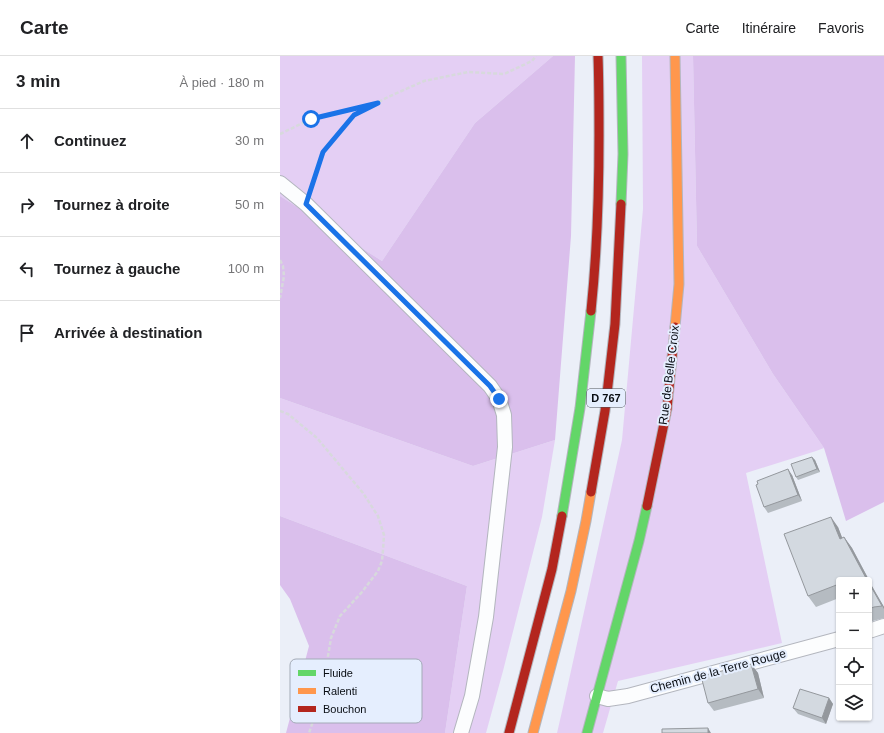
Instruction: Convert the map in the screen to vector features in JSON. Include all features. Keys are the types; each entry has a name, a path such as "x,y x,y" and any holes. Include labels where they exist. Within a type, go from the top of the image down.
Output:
{"main road":[{"name":"D 767","path":"509,733 552,569 566,496 580,408 593,288 597,227 599,153 598,56"},
{"name":"D 767","path":"533,733 571,590 586,521 605,411 619,256 623,154 621,56"},
{"name":"Rue de Belle Croix","path":"587,733 638,541 667,409 679,284 675,56"}],"street":[{"path":"280,183 306,204 490,386 499,399 504,415 505,447 486,618 472,696 461,733"},
{"path":"872,630 884,626"},
{"name":"Chemin de la Terre Rouge","path":"597,696 608,699 628,696 836,640"}],"path":[{"path":"306,204 323,152 354,115 388,97 424,81 468,72 504,74 532,61 536,56"},
{"path":"280,134 311,119 378,103"},
{"path":"280,260 283,266 284,276 280,298"},
{"path":"280,411 288,414 317,438 367,499 378,516 384,535 382,561 378,571 362,592 340,616 331,638 328,659"},
{"path":"309,733 312,723"}],"shaded area":[{"path":"280,56 553,56 475,123 382,261 280,196"},
{"path":"553,56 575,56 571,236 555,440 473,466 280,398 280,196 382,261 475,123"},
{"path":"642,56 693,56 697,246 773,374 824,448 746,473 782,643 618,681 603,733 557,733 622,440 643,209"},
{"path":"693,56 884,56 884,502 846,521 824,448 773,374 697,246"},
{"path":"280,398 473,466 555,440 542,517 486,733 445,733 467,586 280,516"},
{"path":"280,516 467,586 445,733 286,733 290,718 290,723 422,723 422,659 306,659 309,646 290,599 280,585"}],"building":[{"path":"812,457 817,469 796,477 791,464"},
{"path":"788,469 798,495 764,507 756,485 758,484 757,481"},
{"path":"831,517 840,539 844,537 865,577 836,577 836,585 808,596 784,534"},
{"path":"872,588 882,606 872,608"},
{"path":"751,664 758,689 708,703 701,676"},
{"path":"800,689 829,698 822,718 793,708"},
{"path":"708,728 708,733 662,733 662,729"}],"traffic: fast":[{"path":"621,56 623,154 621,204"},
{"path":"562,516 580,408 591,311"},
{"path":"587,733 639,541 647,506"}],"traffic: slow":[{"path":"675,56 679,284 675,327"},
{"path":"533,733 571,591 591,492"}],"traffic: jam":[{"path":"591,311 598,201 598,56"},
{"path":"591,492 605,411 615,324 621,204"},
{"path":"647,506 667,409 675,327"},
{"path":"509,733 552,569 562,516"}],"route":[{"path":"311,119 378,103 354,115 323,152 306,204 490,386 499,399"}]}
